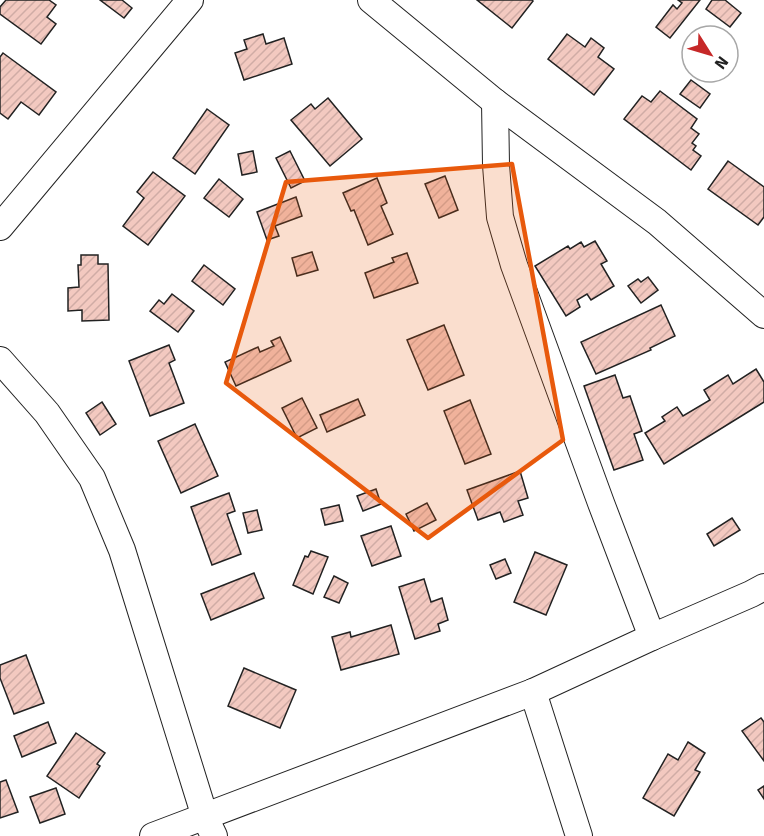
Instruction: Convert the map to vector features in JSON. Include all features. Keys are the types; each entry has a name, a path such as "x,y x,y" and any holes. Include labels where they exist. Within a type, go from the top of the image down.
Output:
{"street":[{"path":"0,227 190,0"},
{"path":"371,0 495,102 657,222 764,315"},
{"path":"495,102 500,217 514,265 652,637"},
{"path":"0,360 47,413 92,478 122,550 210,826"},
{"path":"153,836 210,826 533,692 764,587"},
{"path":"533,692 579,836"}],"highlighted area":[{"path":"512,164 563,440 428,538 226,383 286,182"}],"building":[{"path":"6,0 49,0 56,5 47,17 56,24 41,44 0,14 0,7"},
{"path":"100,0 122,0 132,8 124,18"},
{"path":"477,0 532,0 533,1 512,28"},
{"path":"678,0 700,0 670,38 656,27 673,5 677,9 682,3"},
{"path":"712,0 725,0 741,13 732,24 726,24 706,9"},
{"path":"263,34 266,44 284,38 292,64 244,80 235,53 247,49 244,40"},
{"path":"567,34 585,47 591,38 604,48 598,57 614,69 594,95 548,59"},
{"path":"3,53 56,92 39,115 21,102 8,119 0,113 0,57"},
{"path":"688,84 696,84 710,94 700,108 680,94"},
{"path":"660,91 697,119 691,128 699,134 692,143 696,146 693,150 701,156 691,170 624,119 642,96 651,102"},
{"path":"328,98 362,139 330,166 291,120 311,104 315,109"},
{"path":"207,109 229,125 195,174 173,158"},
{"path":"253,151 257,172 242,175 238,154"},
{"path":"290,151 305,181 291,188 276,158"},
{"path":"728,161 764,187 764,217 758,225 708,189"},
{"path":"153,172 185,196 148,245 123,226 144,198 137,192"},
{"path":"445,176 458,210 439,218 425,184"},
{"path":"377,178 387,203 381,206 393,234 368,245 354,210 351,211 343,193"},
{"path":"219,179 243,199 229,217 204,198"},
{"path":"296,197 302,216 275,226 279,236 267,240 257,212"},
{"path":"595,241 607,261 601,264 614,286 591,300 587,294 577,300 580,307 566,316 535,266 568,246 570,249 581,242 584,247"},
{"path":"312,252 318,270 297,276 292,258"},
{"path":"407,253 418,283 374,298 365,273 394,262 392,258"},
{"path":"81,255 98,255 98,264 108,264 109,320 82,321 82,310 68,311 68,288 79,287 78,265 81,265"},
{"path":"204,265 235,289 223,305 192,281"},
{"path":"648,277 658,290 641,303 628,286 638,279 641,282"},
{"path":"172,294 194,311 178,332 150,311 159,300 164,304"},
{"path":"661,305 675,336 650,348 651,350 596,374 581,342"},
{"path":"444,325 464,375 428,390 407,340"},
{"path":"280,337 291,361 236,386 225,362 258,347 260,352 274,346 271,341"},
{"path":"169,345 175,360 169,363 184,403 150,416 129,361"},
{"path":"756,369 764,382 764,402 664,464 645,433 665,421 662,417 677,407 683,416 710,400 704,390 728,375 733,384"},
{"path":"615,375 623,398 630,396 642,431 634,434 643,460 614,470 584,386"},
{"path":"302,398 317,428 297,438 282,408"},
{"path":"358,399 365,415 327,432 320,415"},
{"path":"470,400 491,454 465,464 444,411"},
{"path":"102,402 116,424 100,435 86,413"},
{"path":"195,424 218,476 181,493 158,441"},
{"path":"520,471 528,498 518,501 523,515 504,522 500,512 478,520 467,490"},
{"path":"376,489 381,504 363,511 357,496"},
{"path":"229,493 235,511 227,514 241,554 212,565 191,507"},
{"path":"427,503 436,520 414,531 406,514"},
{"path":"339,505 343,521 325,525 321,509"},
{"path":"257,510 262,530 248,533 243,513"},
{"path":"732,518 740,530 714,546 707,534"},
{"path":"391,526 401,556 372,566 361,536"},
{"path":"311,551 328,557 313,594 293,585 305,556 308,557"},
{"path":"535,552 567,565 546,615 514,602"},
{"path":"505,559 511,573 496,579 490,565"},
{"path":"254,573 264,598 211,620 201,594"},
{"path":"334,576 348,583 339,603 324,597"},
{"path":"424,579 431,602 442,598 448,620 438,624 440,631 415,639 399,587"},
{"path":"391,625 399,654 341,670 332,637 350,632 351,637"},
{"path":"26,655 44,703 14,714 0,678 0,665"},
{"path":"244,668 296,690 280,728 228,706"},
{"path":"761,718 764,722 764,761 742,731"},
{"path":"48,722 56,743 22,757 14,736"},
{"path":"76,733 105,753 97,764 100,766 79,798 47,776"},
{"path":"688,742 705,753 695,770 700,772 674,816 643,798 668,754 678,760"},
{"path":"6,780 18,812 0,818 0,782"},
{"path":"764,786 764,799 758,790"},
{"path":"56,788 65,814 40,823 30,797"}]}
